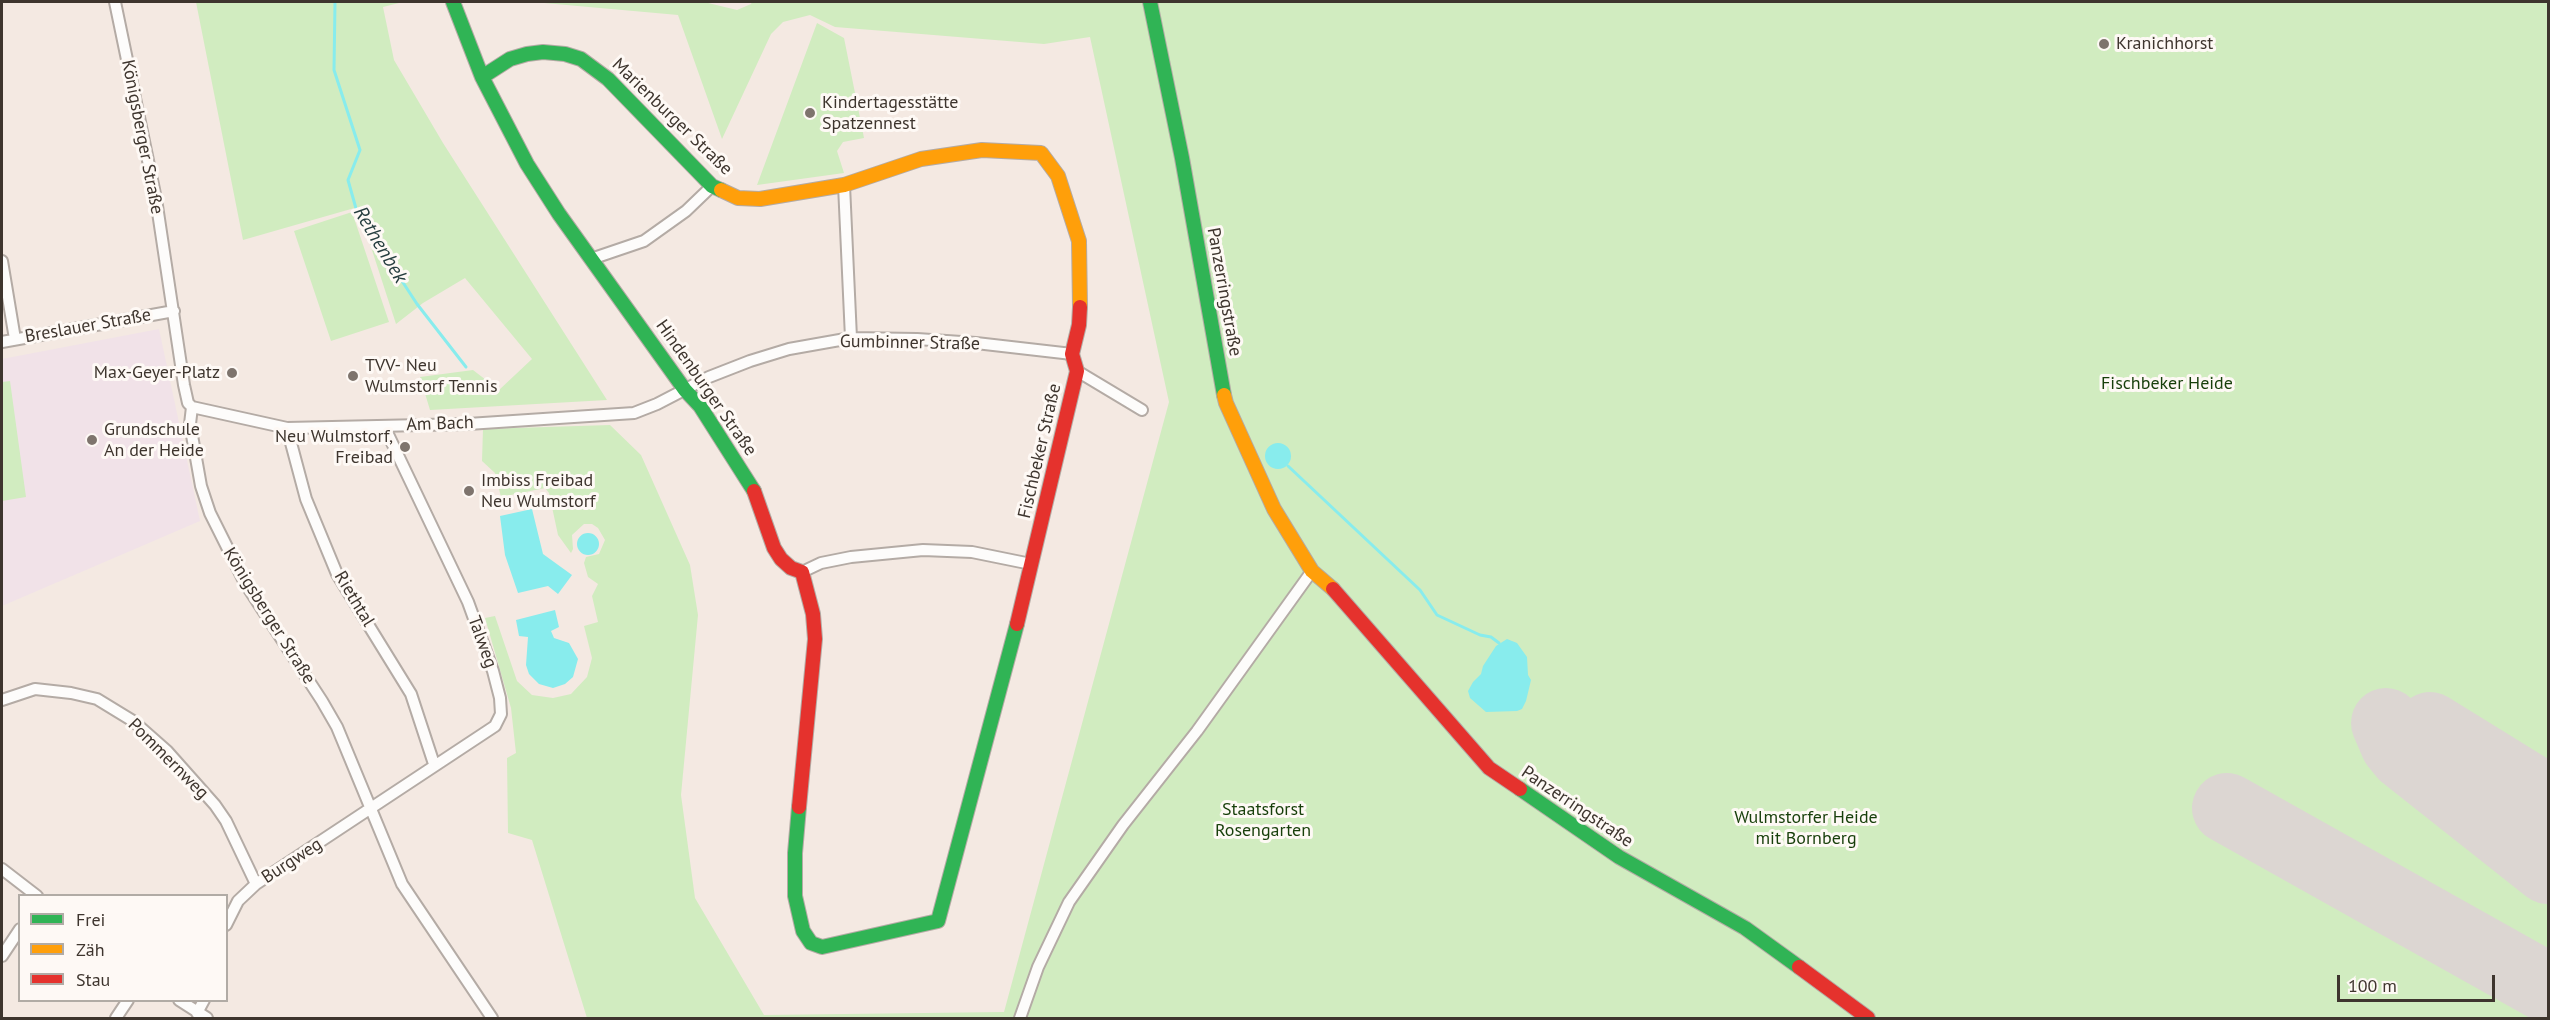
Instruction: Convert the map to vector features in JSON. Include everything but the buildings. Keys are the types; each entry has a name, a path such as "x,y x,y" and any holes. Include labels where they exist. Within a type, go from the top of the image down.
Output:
{"street":[{"name":"Königsberger Straße","path":"115,2 156,199 184,385 188,404 192,408 190,424 201,486 213,522 245,583 322,701 353,763 402,884 492,1018"},
{"name":"Hindenburger Straße","path":"453,2 482,77 527,164 591,259 685,390 700,406 753,488 774,548 781,559 790,568 802,572"},
{"name":"Panzerringstraße","path":"1150,2 1182,158 1227,403 1274,508 1312,571 1329,585 1489,768 1618,857 1745,928 1868,1018"},
{"name":"Marienburger Straße","path":"482,77 510,59 527,54 543,52 565,54 581,59 608,79 712,186 738,198 760,199 844,185"},
{"name":"Fischbeker Straße","path":"802,572 813,614 815,639 795,853 795,896 803,931 811,943 822,947 938,921 999,698 1062,442 1077,371 1072,354 1081,296 1079,241 1058,176 1041,153 982,150 945,155 894,167 844,185"},
{"path":"844,185 851,338"},
{"path":"591,259 644,241 686,211 712,186"},
{"path":"2,261 15,339"},
{"name":"Breslauer Straße","path":"2,342 174,311"},
{"name":"Gumbinner Straße","path":"685,390 709,376 750,361 789,349 851,338 917,339 1072,354"},
{"path":"1077,371 1142,410"},
{"name":"Am Bach","path":"192,408 287,428 468,424 634,413 685,390"},
{"name":"Talweg","path":"370,809 434,764 495,726 501,714 494,671 468,602 384,426"},
{"name":"Riethtal","path":"287,428 306,499 339,579 411,694 434,764"},
{"path":"802,572 821,563 851,557 923,550 972,552 1031,564"},
{"path":"1020,1018 1038,967 1069,902 1123,825 1197,730 1312,571"},
{"name":"Pommernweg","path":"2,700 35,689 70,693 97,699 133,721 166,752 215,805 226,820 256,884"},
{"name":"Burgweg","path":"228,921 238,901 256,884 370,809"},
{"path":"2,869 34,894"},
{"path":"2,956 18,932"},
{"path":"116,1018 127,1002"},
{"path":"182,1002 202,1016"}],"shaded area":[{"name":"Grundschule An der Heide","path":"159,329 200,521 2,606 2,359"}],"green space":[{"path":"196,2 403,2 383,7 394,60 443,143 607,400 430,410 420,377 473,370 499,390 532,359 465,278 423,303 396,324 358,207 243,240"},
{"path":"533,2 704,2 737,10 752,2 2548,2 2548,1018 587,1018 532,840 508,833 507,758 516,753 511,708 485,618 495,616 517,681 532,695 553,698 571,694 587,677 592,658 584,626 598,622 592,596 598,584 588,577 584,563 586,557 599,554 605,540 598,528 592,524 584,524 572,535 571,553 558,535 549,493 545,488 501,497 495,473 482,461 483,429 610,425 641,455 690,565 698,615 681,795 695,898 764,1015 1004,1012 1169,402 1090,37 1044,44 835,27 810,15 783,22 771,34 722,139 678,15"},
{"path":"817,23 844,38 864,138 843,142 837,151 844,173 757,185"},
{"path":"352,212 389,322 331,341 294,231"},
{"path":"10,381 26,497 2,501 2,382"}],"water":[{"path":"1278,443 1287,447 1291,456 1287,465 1278,469 1269,465 1265,456 1269,447"},
{"path":"532,509 543,554 572,575 558,594 548,586 518,593 505,555 500,516"},
{"path":"588,533 596,536 599,544 596,552 588,555 580,552 577,544 580,536"},
{"path":"555,610 559,627 551,631 554,638 569,643 578,659 573,677 565,684 553,688 539,684 529,674 526,665 528,637 519,636 516,620"},
{"path":"1507,639 1517,643 1527,657 1528,675 1531,680 1526,701 1522,709 1517,711 1486,712 1470,698 1468,691 1481,674 1483,666 1496,646"}],"waterway":[{"name":"Rethenbek","path":"335,2 334,70 360,150 348,180 357,212 417,304 466,367"},
{"path":"1288,466 1420,590 1437,615 1480,635 1491,637 1499,643"}],"runway":[{"path":"2386,723 2395,744 2404,755 2548,869"},
{"path":"2430,727 2548,800"},
{"path":"2227,808 2548,988"}],"traffic: fast":[{"path":"453,2 482,77 527,164 559,214 685,390 700,406 754,491"},
{"path":"1150,2 1182,158 1224,395"},
{"path":"482,77 510,59 527,54 543,52 565,54 581,59 608,79 712,186 721,190"},
{"path":"799,807 795,853 795,896 803,931 811,943 822,947 938,921 1017,624"},
{"path":"1520,789 1619,857 1745,928 1799,967"}],"traffic: slow":[{"path":"721,190 738,198 760,199 844,185 921,159 982,150 1041,153 1058,176 1079,241 1080,307"},
{"path":"1224,395 1274,509 1312,571 1333,589"}],"traffic: jam":[{"path":"1017,624 1077,371 1072,354 1079,325 1080,307"},
{"path":"754,491 774,548 791,568 802,572 813,614 815,639 799,807"},
{"path":"1333,589 1489,768 1520,789"},
{"path":"1799,967 1868,1018"}],"place":[{"name":"Kranichhorst","path":"2104,44"},
{"name":"Kindertagesstätte Spatzennest","path":"810,113"},
{"name":"Max-Geyer-Platz","path":"232,373"},
{"name":"TVV- Neu Wulmstorf Tennis","path":"353,376"},
{"name":"Grundschule An der Heide","path":"92,440"},
{"name":"Neu Wulmstorf, Freibad","path":"405,447"},
{"name":"Imbiss Freibad Neu Wulmstorf","path":"469,491"}],"park label":[{"name":"Fischbeker Heide","path":"2167,384"},
{"name":"Staatsforst Rosengarten","path":"1263,820"},
{"name":"Wulmstorfer Heide mit Bornberg","path":"1806,828"}]}
